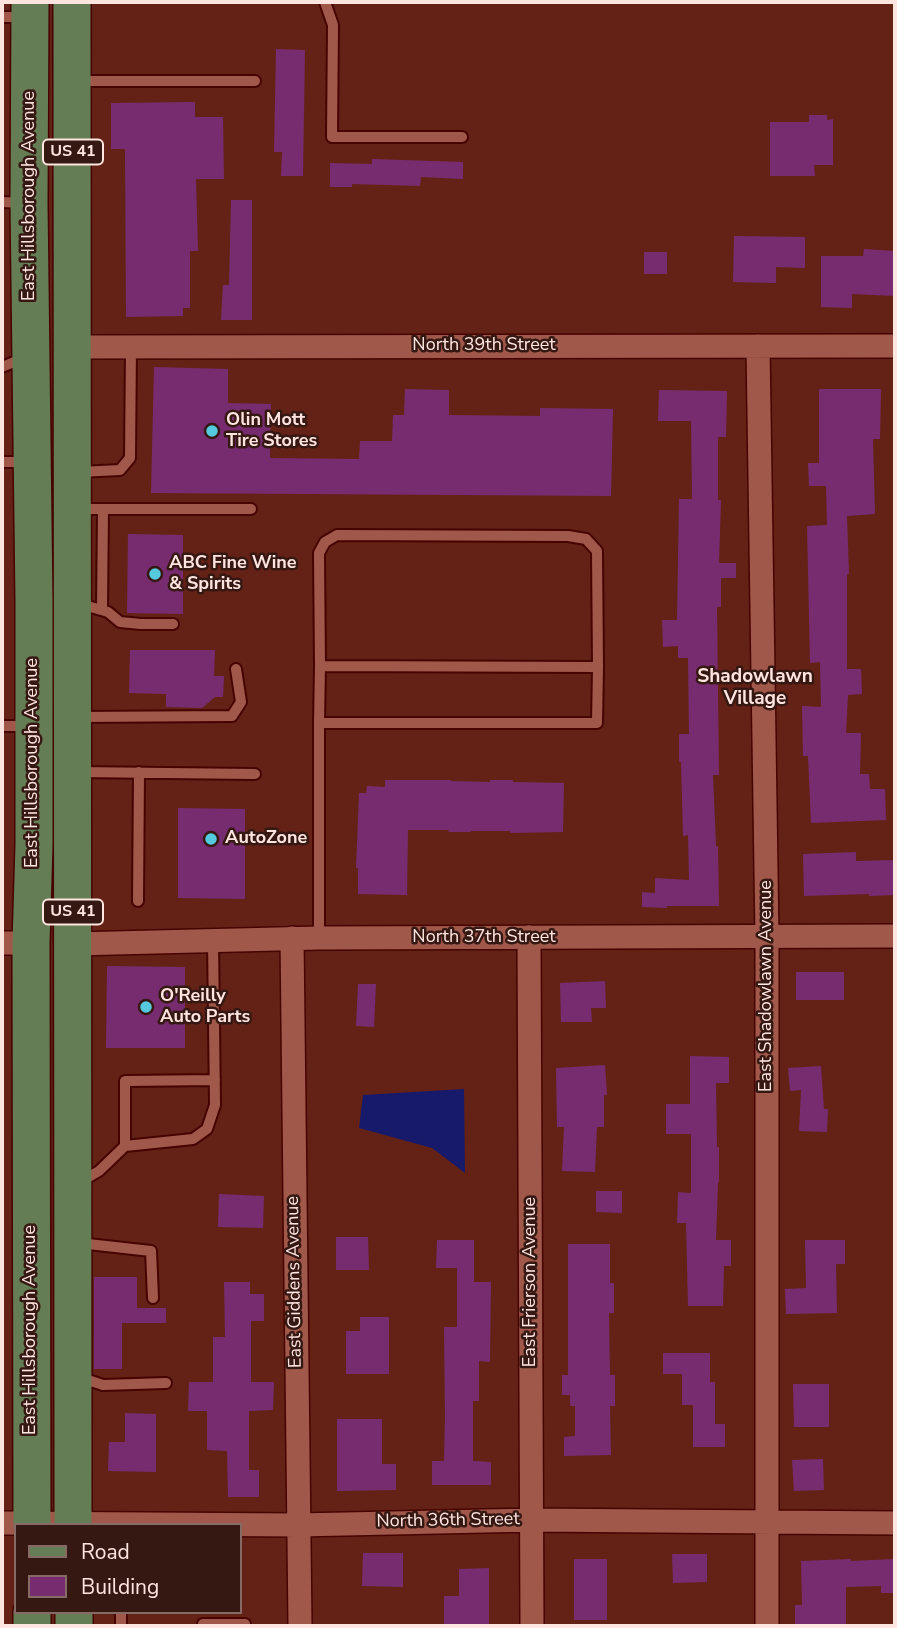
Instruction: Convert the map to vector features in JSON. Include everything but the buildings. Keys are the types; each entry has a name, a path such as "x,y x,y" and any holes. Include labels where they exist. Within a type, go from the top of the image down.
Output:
{"main road":[{"name":"US 41","path":"72,2 72,472 87,509 87,609 74,716 74,1523"},
{"name":"East Hillsborough Avenue","path":"20,12 16,203 30,266 16,361 17,462 34,568 17,726 33,845 16,943 22,1523"},
{"path":"30,266 46,309 59,331 73,346"},
{"path":"34,568 52,597 87,609"},
{"path":"33,845 43,856 49,869 52,905 56,917 74,944"},
{"path":"16,943 43,959 57,983 74,1032"}],"street":[{"name":"North 39th Street","path":"73,346 895,346"},
{"name":"East Shadowlawn Avenue","path":"758,346 767,936 767,1626"},
{"name":"North 37th Street","path":"74,944 319,938 895,936"},
{"name":"East Frierson Avenue","path":"529,937 532,1626"},
{"name":"East Giddens Avenue","path":"292,939 300,1626"},
{"name":"North 36th Street","path":"242,1525 532,1520 895,1523"}],"lane":[{"path":"324,2 333,25 332,137 462,137"},
{"path":"72,81 255,81"},
{"path":"72,472 120,470 130,458 131,346"},
{"path":"87,509 251,509"},
{"path":"319,723 597,723 597,551 586,539 568,536 337,535 326,542 319,553 320,666 319,723 319,938"},
{"path":"87,609 108,612 120,622 173,624"},
{"path":"320,666 598,667"},
{"path":"74,716 232,716 241,702 236,669"},
{"path":"74,772 255,775"},
{"path":"138,901 139,772"},
{"path":"74,1186 99,1171 125,1146 192,1139 207,1129 215,1105 214,940"},
{"path":"125,1146 125,1081 215,1080"},
{"path":"73,1242 151,1251 153,1298"},
{"path":"73,1382 91,1381 103,1385 166,1383"},
{"path":"203,1626 245,1626"}],"shaded area":[{"path":"464,1089 465,1173 432,1148 359,1128 363,1095"}],"place":[{"name":"Olin Mott Tire Stores","path":"212,431"},
{"name":"ABC Fine Wine & Spirits","path":"155,574"},
{"name":"AutoZone","path":"211,839"},
{"name":"O'Reilly Auto Parts","path":"146,1007"}],"district":[{"name":"Shadowlawn Village","path":"755,688"}]}
